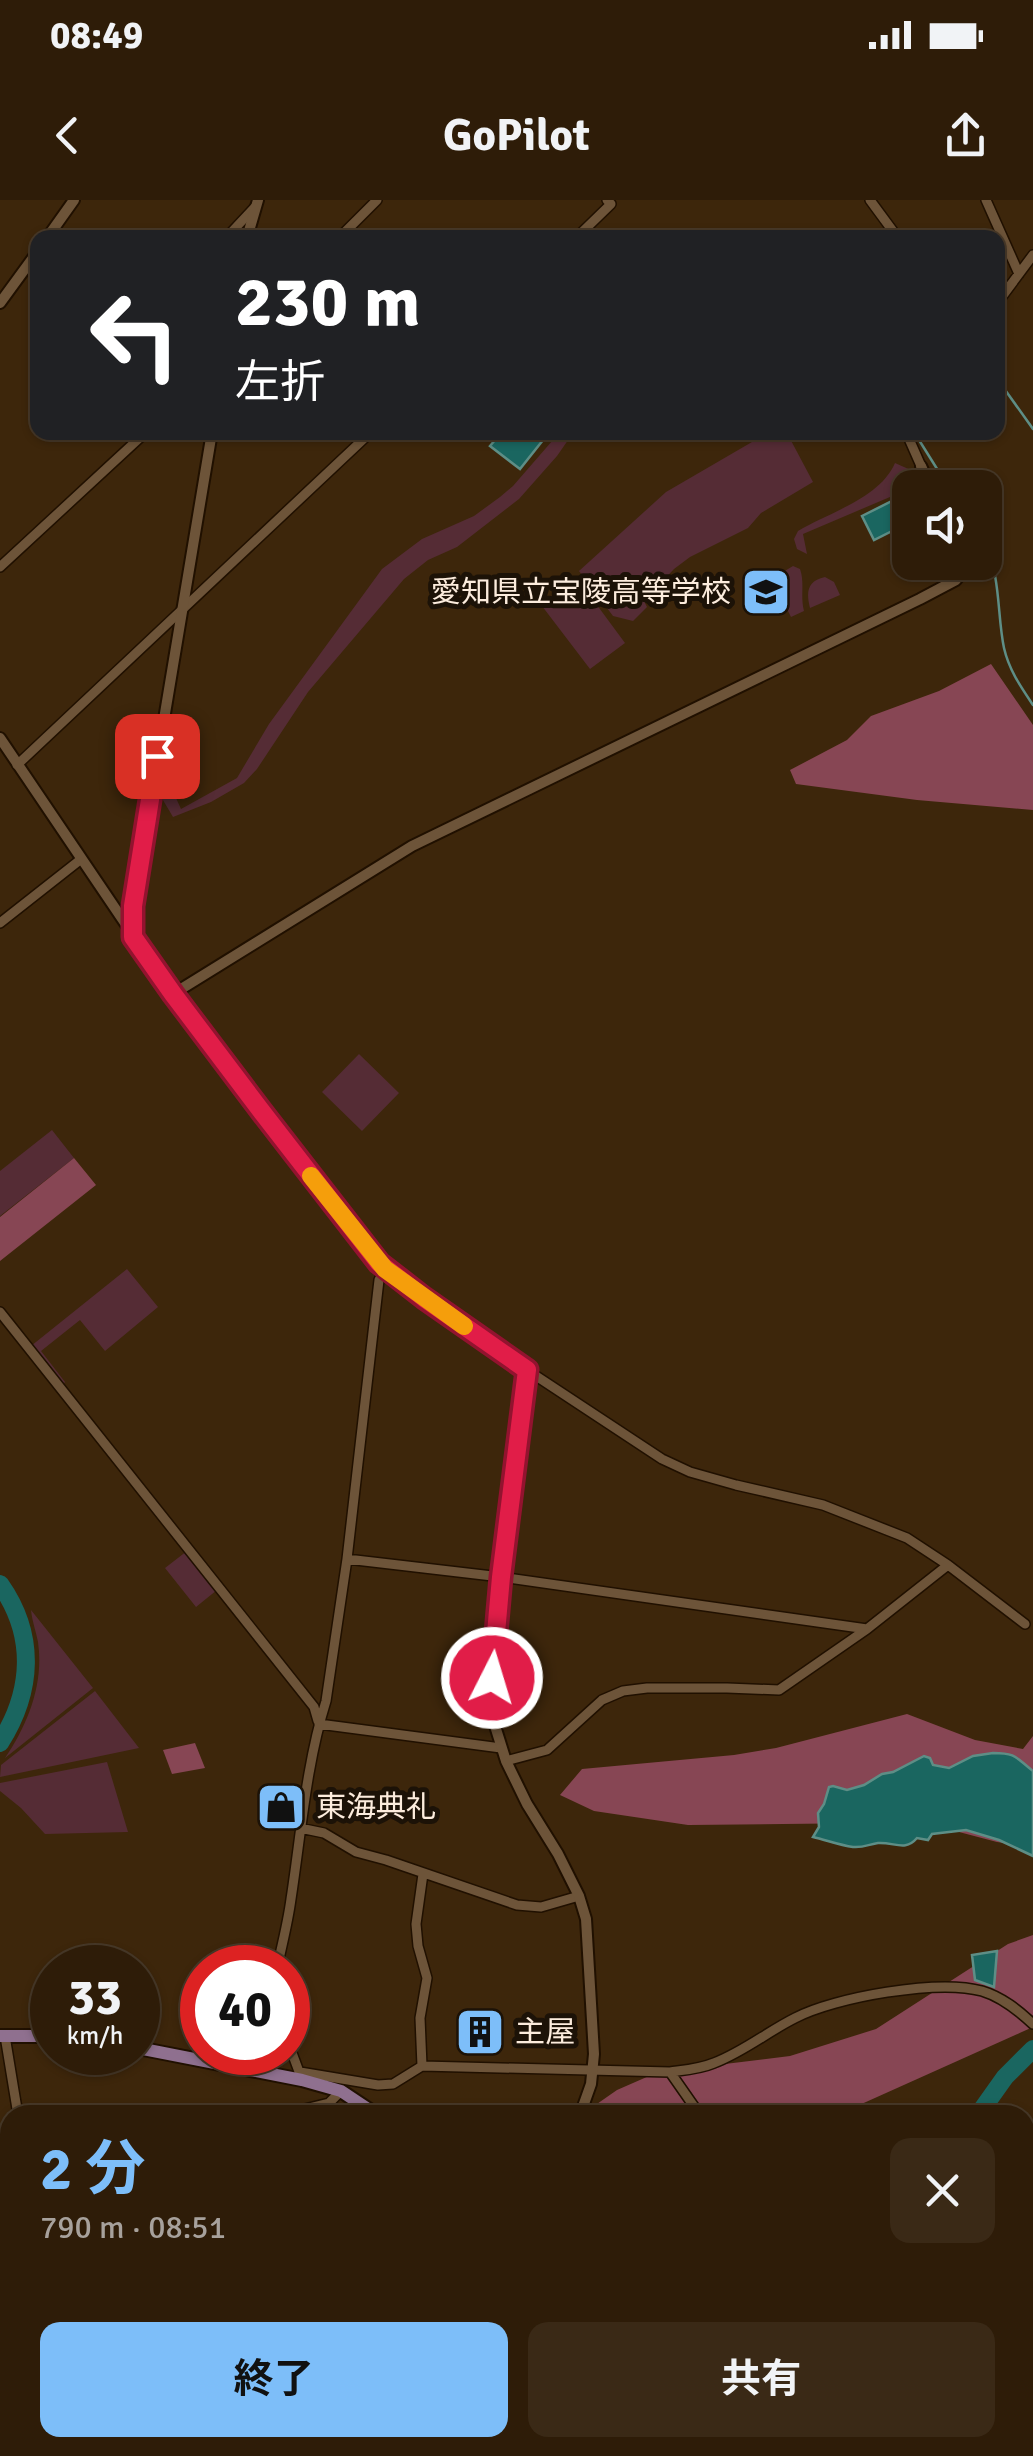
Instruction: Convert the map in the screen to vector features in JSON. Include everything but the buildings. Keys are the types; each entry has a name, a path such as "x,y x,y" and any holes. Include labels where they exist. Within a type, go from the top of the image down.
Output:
{"main road":[{"path":"3,2036 30,2036"},
{"path":"160,2052 301,2076 341,2091 362,2105"}],"street":[{"path":"53,230 74,200"},
{"path":"347,230 377,200"},
{"path":"584,230 611,204 606,200"},
{"path":"870,200 892,230"},
{"path":"986,200 1000,230"},
{"path":"233,230 258,202"},
{"path":"249,230 258,202"},
{"path":"1005,241 1020,274"},
{"path":"1005,293 1033,255"},
{"path":"0,303 30,262"},
{"path":"0,567 137,440"},
{"path":"133,937 133,906 211,440"},
{"path":"17,765 363,440"},
{"path":"910,440 923,470"},
{"path":"173,994 412,846 956,580"},
{"path":"0,738 173,994 385,1269 662,1459 690,1472 823,1505 907,1538 1025,1624"},
{"path":"0,923 80,860"},
{"path":"281,1945 326,1702 347,1560 379,1280 385,1269"},
{"path":"0,1312 314,1707 319,1724"},
{"path":"527,1370 501,1577 492,1713 506,1761 558,1854 586,1919 594,2038 591,2084 584,2105"},
{"path":"347,1560 501,1577 867,1629"},
{"path":"506,1761 547,1750 602,1700 623,1691 779,1690 867,1629 948,1565"},
{"path":"319,1724 501,1748"},
{"path":"300,1828 324,1834 356,1852 517,1904 541,1907 579,1896"},
{"path":"422,2066 420,2018 427,1978 416,1924 423,1874"},
{"path":"301,2076 378,2086 393,2084 422,2066 670,2072 696,2069 809,2012 846,2001 936,1988 980,1991 1007,2003 1033,2024"},
{"path":"3,2036 16,2105"},
{"path":"670,2072 693,2105"},
{"path":"323,2105 341,2091"}],"shaded area":[{"path":"553,440 568,440 519,499 457,547 428,560 404,579 308,692 244,783 173,817 157,790 164,756 181,809 237,778 269,724 382,569 422,539 474,516 513,486"},
{"path":"755,440 791,440 813,482 761,513 748,528 674,569 644,601 647,607 633,621 613,616 579,571 666,492"},
{"path":"895,463 911,470 892,470 892,496 803,534 807,554 797,549 794,539 798,531 866,495"},
{"path":"793,566 800,569 804,611 791,617 767,569 783,572"},
{"path":"825,577 834,582 840,595 810,608 809,588"},
{"path":"577,578 625,643 590,669 542,606"},
{"path":"991,664 1033,725 1033,810 796,784 790,770 847,740 871,716 939,691"},
{"path":"359,1054 399,1093 362,1131 322,1092"},
{"path":"52,1130 74,1158 0,1216 0,1171"},
{"path":"74,1158 96,1185 0,1261 0,1217"},
{"path":"127,1269 158,1307 105,1351 80,1320 41,1351 65,1382 63,1385 31,1346"},
{"path":"187,1551 217,1590 196,1607 165,1568"},
{"path":"31,1610 93,1688 5,1758 27,1717 39,1673"},
{"path":"95,1691 139,1748 0,1777 1,1765"},
{"path":"907,1714 975,1740 1023,1749 1033,1736 1033,1847 940,1827 871,1823 688,1825 594,1811 560,1795 582,1769 776,1748"},
{"path":"195,1743 205,1768 172,1774 163,1750"},
{"path":"107,1762 128,1832 45,1834 0,1791 0,1783"},
{"path":"1033,1935 1033,2027 859,2105 595,2105 649,2076 790,2056 876,2029 1008,1944"}],"water":[{"path":"495,440 543,440 520,469 490,446"},
{"path":"892,501 892,531 874,540 862,516"},
{"path":"1012,1755 1033,1771 1033,1856 966,1830 932,1834 928,1840 917,1838 904,1845 878,1843 853,1847 813,1837 829,1787 847,1790 864,1785 924,1756 933,1765 949,1768 973,1756"},
{"path":"997,1951 994,1987 975,1980 972,1955"}],"waterway":[{"path":"1005,390 1033,429"},
{"path":"919,440 938,470"},
{"path":"996,580 1006,656 1033,705"},
{"path":"0,1584 20,1623 26,1663 19,1703 0,1743"},
{"path":"985,2105 1005,2077 1033,2049"}],"slow traffic":[{"path":"311,1176 385,1269 464,1326"}],"place":[{"name":"愛知県立宝陵高等学校","path":"766,592"},
{"name":"東海典礼","path":"281,1807"},
{"name":"主屋","path":"480,2032"}],"route":[{"path":"157,756 133,906 133,937 379,1263 527,1370 492,1678"}]}
